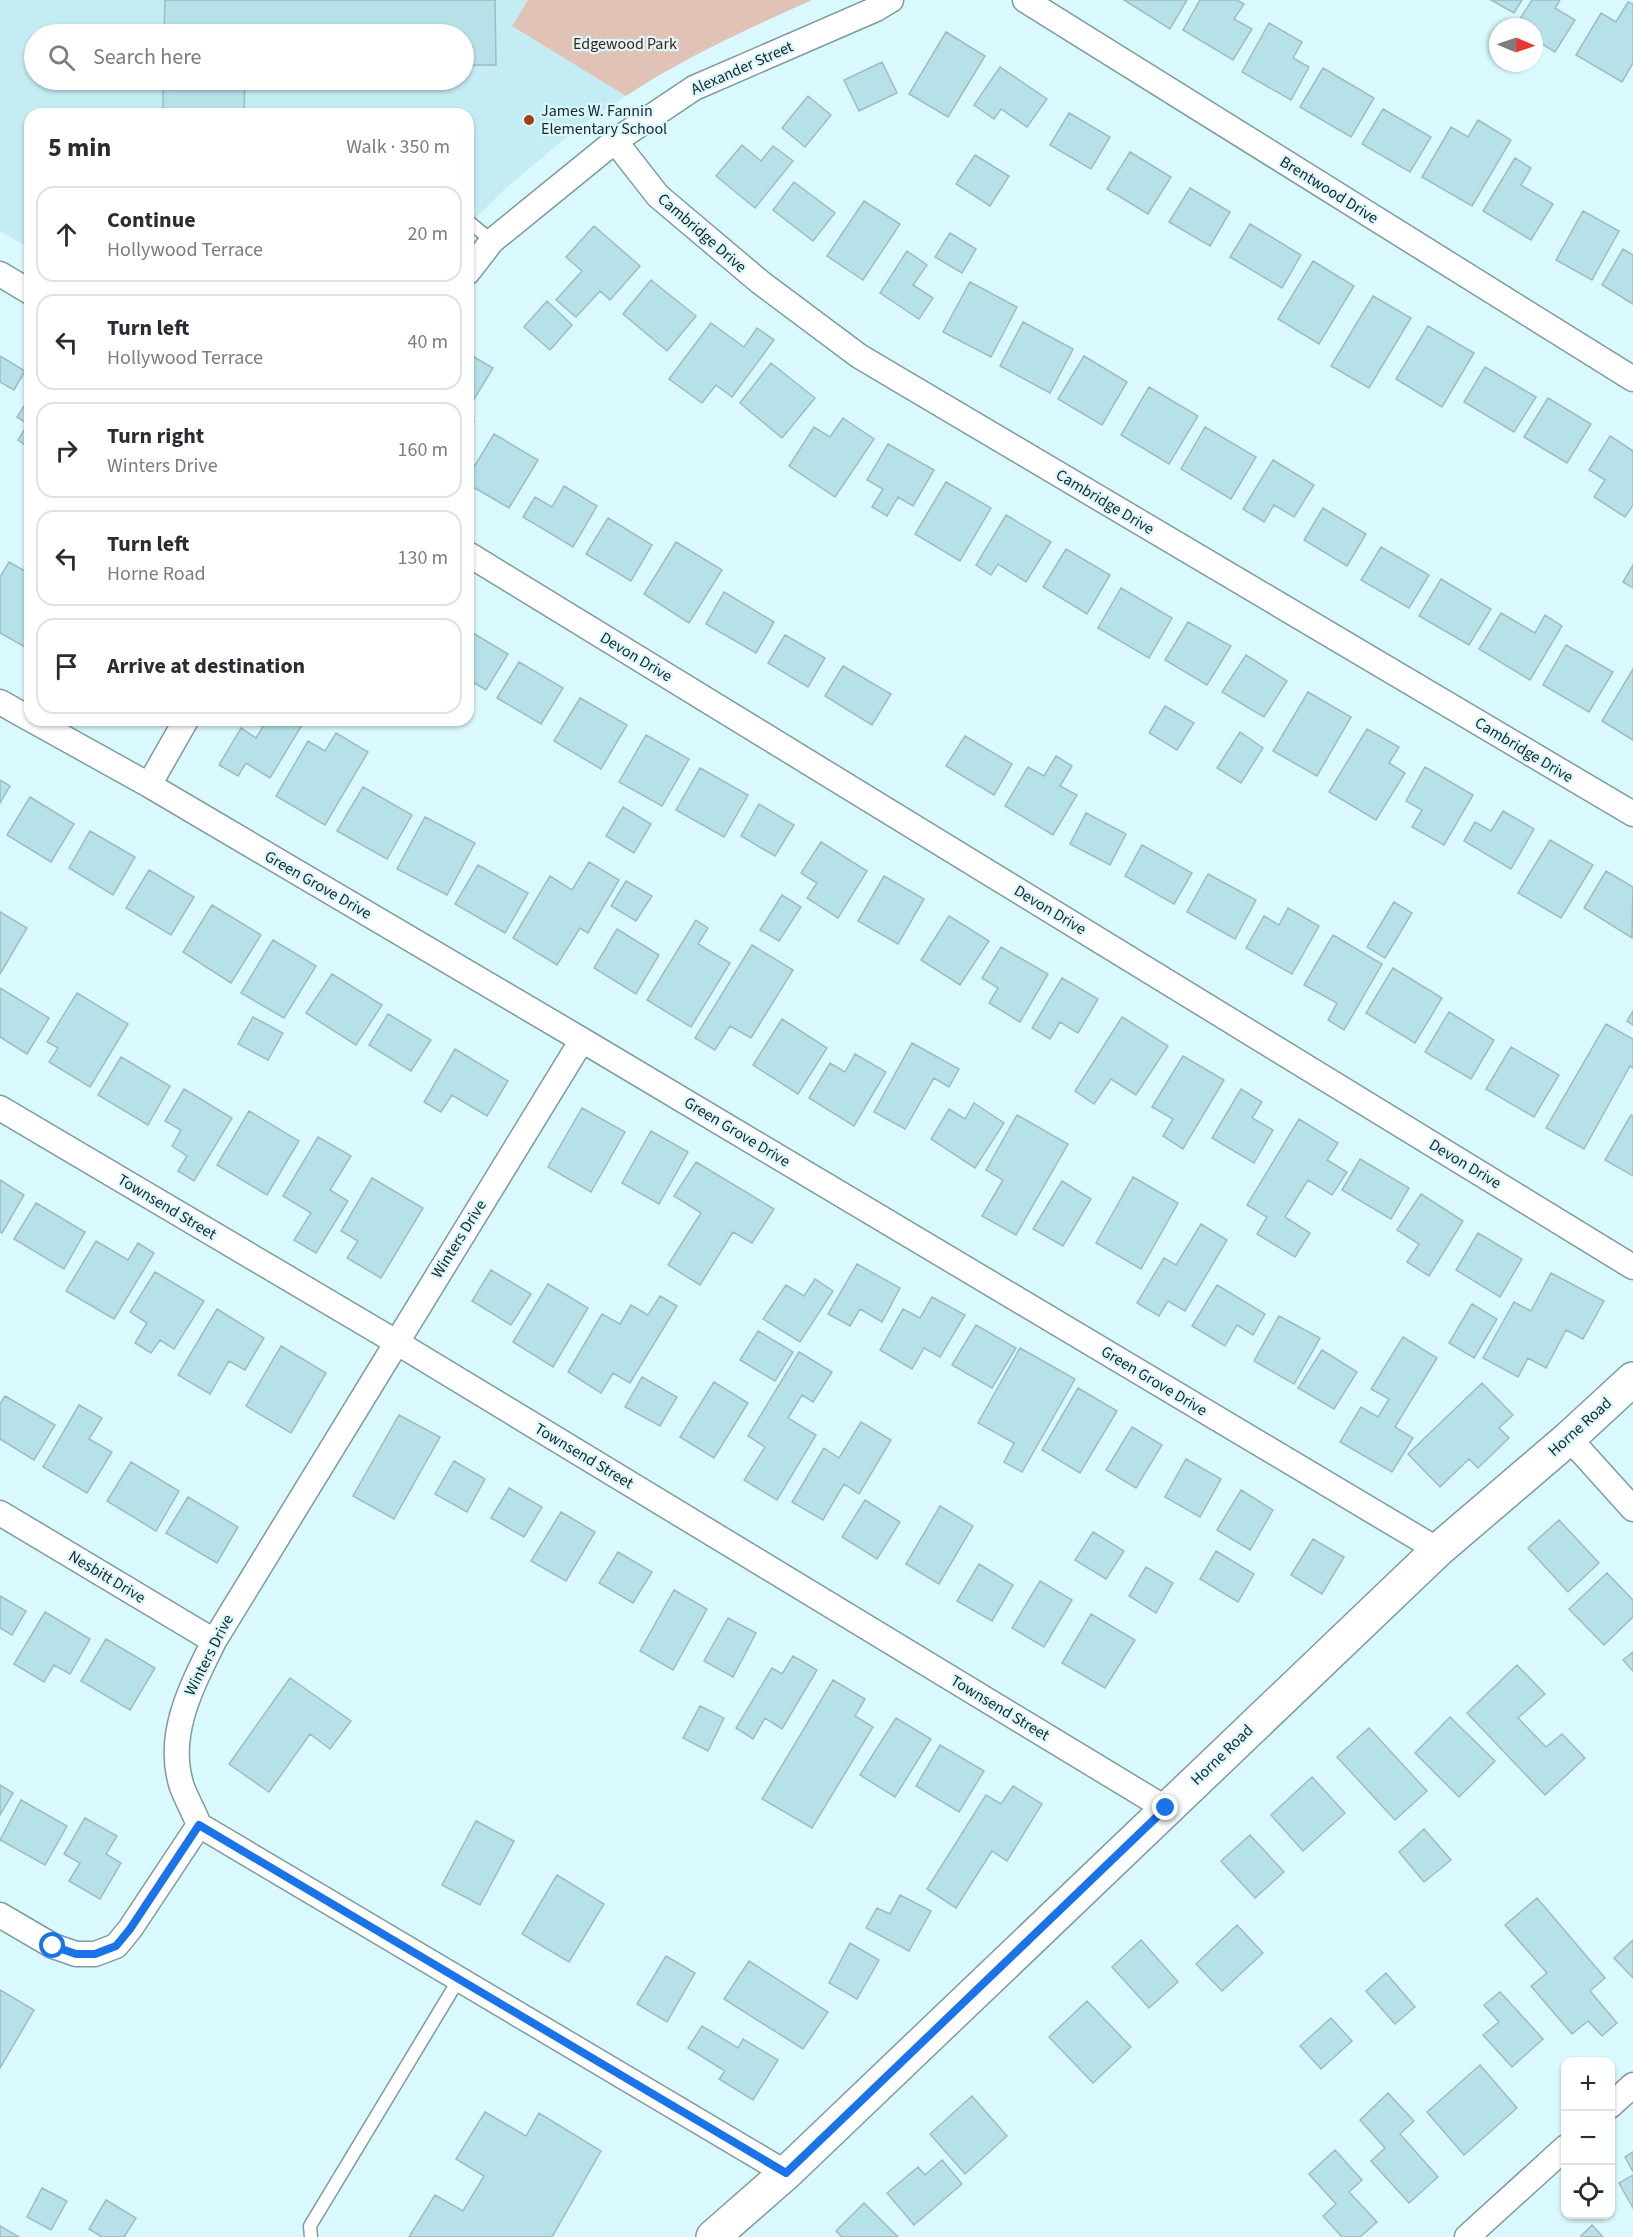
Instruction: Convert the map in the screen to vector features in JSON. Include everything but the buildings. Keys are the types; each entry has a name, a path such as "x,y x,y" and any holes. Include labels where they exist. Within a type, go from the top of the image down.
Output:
{"main road":[{"name":"Horne Road","path":"713,2237 786,2173 1438,1550 1569,1438 1633,1379"}],"street":[{"name":"Alexander Street","path":"474,264 492,241 615,141 694,88 876,9 891,0"},
{"name":"Brentwood Drive","path":"1025,0 1633,379"},
{"name":"Cambridge Drive","path":"615,141 658,196 760,282 859,356 1633,814"},
{"path":"0,274 24,288"},
{"name":"Devon Drive","path":"474,558 1633,1267"},
{"name":"Green Grove Drive","path":"0,702 24,715"},
{"name":"Green Grove Drive","path":"44,726 149,785 582,1040 1438,1550"},
{"path":"149,785 183,726"},
{"name":"Winters Drive","path":"199,1825 182,1785 176,1745 185,1701 213,1641 582,1040"},
{"name":"Townsend Street","path":"0,1108 396,1342 1166,1808"},
{"path":"1569,1438 1633,1509"},
{"name":"Nesbitt Drive","path":"0,1513 213,1641"},
{"path":"0,1915 53,1946 76,1954 95,1954 116,1946 130,1929 199,1825 786,2173"},
{"path":"1615,2102 1633,2085"},
{"path":"1467,2237 1561,2152"}],"lane":[{"path":"474,226 492,241"},
{"path":"311,2237 310,2226 459,1979"}],"shaded area":[{"name":"James W. Fannin Elementary School","path":"0,0 528,0 513,26 626,96 580,126 506,188 474,220 474,108 24,108 24,245 0,231"}],"green space":[{"name":"Edgewood Park","path":"528,0 812,0 694,56 626,96 512,26"}],"place":[{"name":"James W. Fannin Elementary School","path":"529,120"}],"route":[{"path":"53,1946 76,1954 95,1954 116,1946 130,1929 199,1825 786,2173 1166,1808"}]}
